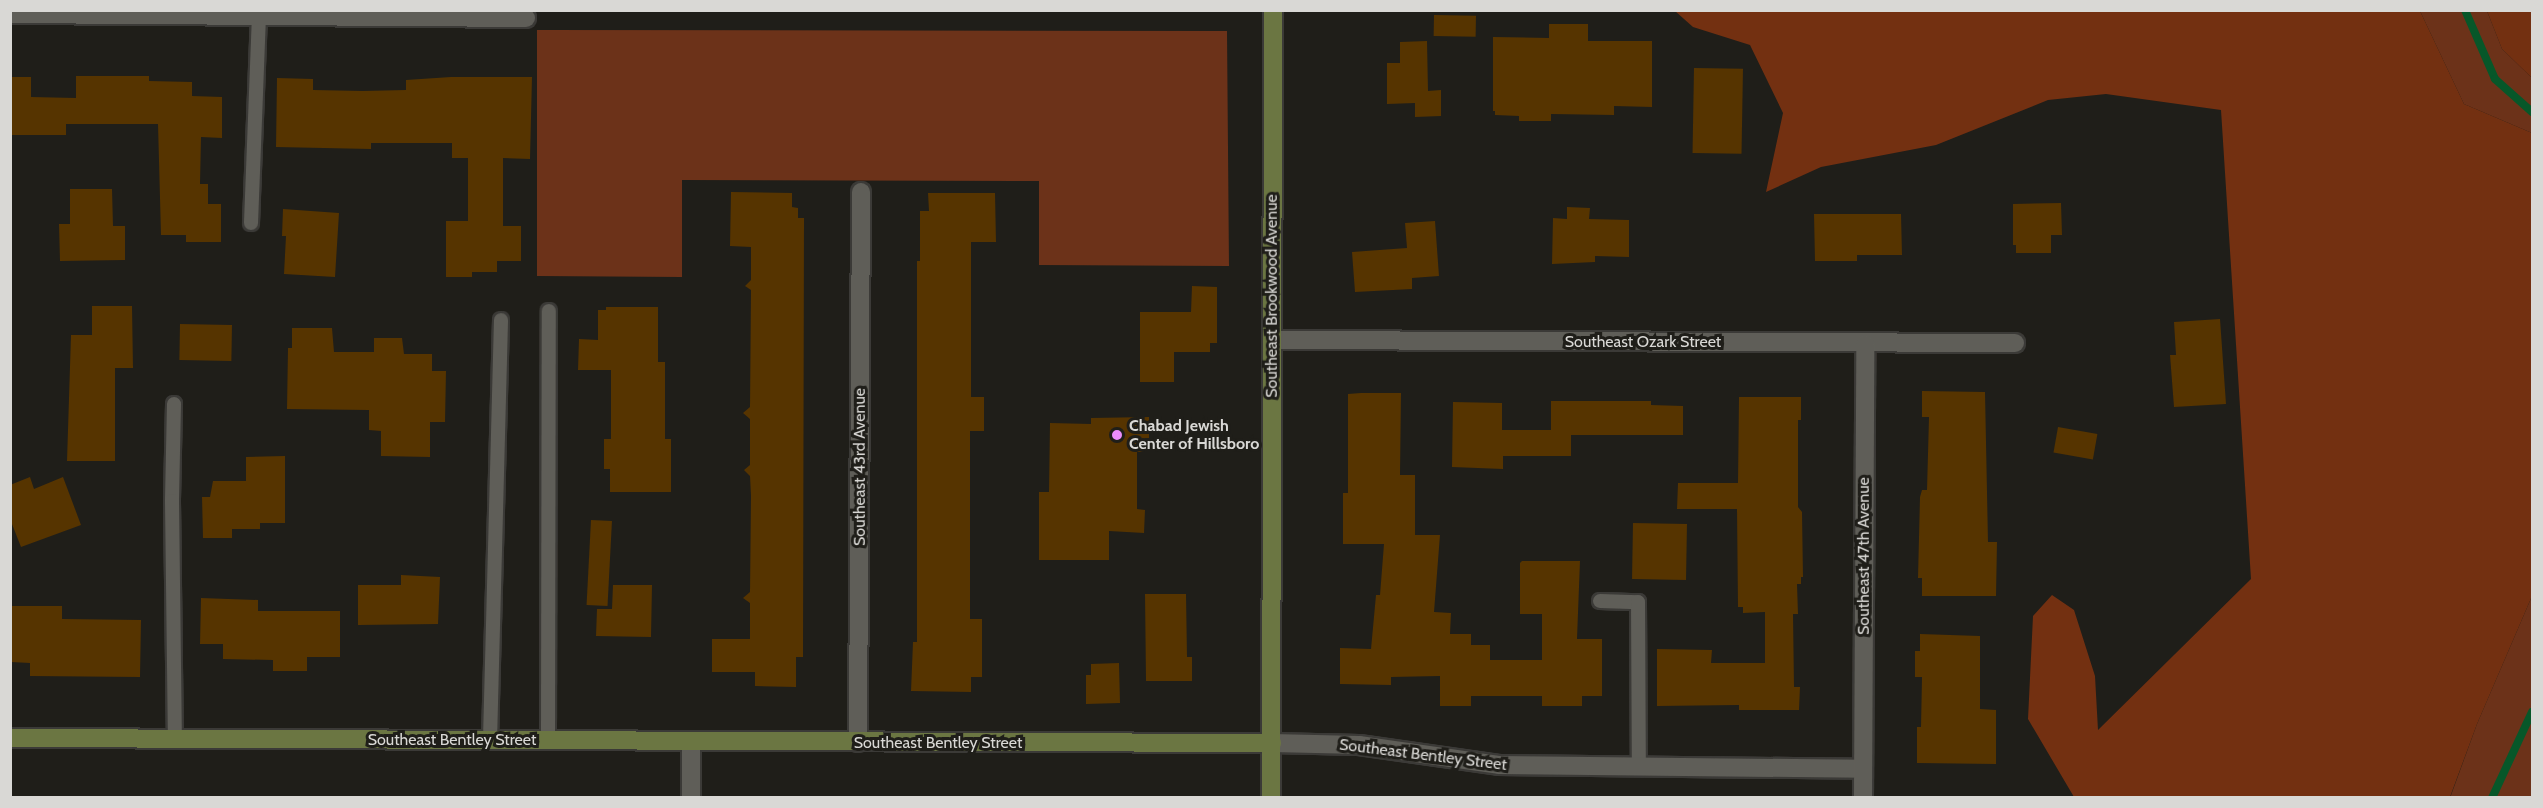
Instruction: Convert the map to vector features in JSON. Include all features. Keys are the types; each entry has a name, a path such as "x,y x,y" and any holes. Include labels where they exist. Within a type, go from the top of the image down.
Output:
{"street":[{"name":"Southeast Brookwood Avenue","path":"1271,798 1273,10"},
{"path":"10,14 526,18"},
{"name":"Southeast 43rd Avenue","path":"858,742 861,192"},
{"name":"Southeast Ozark Street","path":"1272,340 2015,343"},
{"name":"Southeast 47th Avenue","path":"1863,798 1865,344"},
{"name":"Southeast Bentley Street","path":"10,738 1272,743 1359,745 1499,765 1863,769"},
{"path":"691,742 691,798"}],"lane":[{"path":"251,224 259,17"},
{"path":"548,741 549,311"},
{"path":"490,740 501,320"},
{"path":"174,404 172,501 175,739"},
{"path":"1600,601 1638,602 1639,767"}],"shaded area":[{"path":"1675,11 2420,11 2464,104 2532,133 2532,596 2477,724 2450,797 2074,797 2028,719 2033,616 2052,595 2074,610 2095,676 2098,730 2251,579 2221,110 2106,94 2048,100 1936,145 1821,167 1766,192 1783,113 1750,45 1693,27"},
{"path":"2420,11 2487,11 2502,49 2532,78 2532,133 2464,104"},
{"path":"2487,11 2532,11 2532,78 2502,49"},
{"path":"537,30 1227,31 1229,266 1039,265 1039,181 682,180 682,277 537,276"},
{"path":"2532,596 2532,797 2450,798 2477,724"}],"building":[{"path":"1434,15 1476,16 1476,37 1434,36"},
{"path":"1549,24 1588,24 1588,41 1652,41 1652,107 1614,106 1614,115 1551,114 1551,121 1519,121 1519,116 1495,115 1493,111 1493,37 1549,38"},
{"path":"1427,41 1428,91 1441,90 1441,116 1415,117 1415,103 1387,104 1387,63 1400,63 1400,42"},
{"path":"1694,68 1743,69 1742,154 1693,153"},
{"path":"76,76 149,76 149,81 192,82 192,96 222,97 222,138 201,137 200,184 208,184 208,204 221,204 221,242 186,242 186,235 161,235 158,124 66,124 66,135 10,135 10,77 31,77 31,97 76,98"},
{"path":"451,77 532,77 530,159 503,158 503,226 521,226 521,261 497,261 497,272 472,272 472,277 446,277 446,221 468,221 468,158 452,158 452,143 371,143 371,149 276,147 277,78 313,79 313,90 363,91 406,90 406,80"},
{"path":"70,189 112,189 113,226 125,226 125,260 60,261 59,224 70,224"},
{"path":"731,192 792,193 792,207 798,208 798,218 804,218 803,657 796,657 796,687 755,686 755,672 712,672 712,639 750,639 750,603 743,598 750,592 751,496 750,476 744,470 750,465 750,419 743,413 750,407 751,290 745,286 751,280 751,247 730,246"},
{"path":"928,193 995,193 996,242 971,242 971,397 984,397 984,431 970,431 970,619 982,619 982,677 971,677 971,692 911,691 913,642 917,642 917,261 920,261 920,211 929,211"},
{"path":"2061,203 2062,235 2051,235 2051,253 2016,253 2016,245 2013,245 2013,204"},
{"path":"1567,207 1590,208 1589,219 1629,220 1629,257 1595,256 1595,262 1552,264 1553,218 1567,219"},
{"path":"283,209 339,213 335,277 284,274 286,236 282,236"},
{"path":"1814,214 1901,214 1902,255 1857,255 1857,261 1815,261"},
{"path":"1435,221 1439,276 1412,278 1412,289 1355,292 1352,252 1407,248 1405,223"},
{"path":"1192,286 1217,287 1217,343 1210,343 1210,352 1174,352 1174,382 1140,382 1140,312 1191,312"},
{"path":"92,306 132,306 133,368 115,368 115,461 67,461 71,335 92,335"},
{"path":"606,307 658,307 658,362 665,362 665,439 671,439 671,492 610,492 610,469 604,469 604,439 611,439 611,370 578,370 579,339 598,340 598,310 606,310"},
{"path":"2220,319 2226,404 2174,407 2170,355 2176,355 2174,322"},
{"path":"180,324 232,325 231,361 179,360"},
{"path":"292,328 332,328 334,352 374,352 374,338 402,338 404,354 432,354 432,371 446,371 445,422 430,422 430,457 381,456 381,431 369,430 369,410 287,409 288,348 292,348"},
{"path":"1922,391 1985,392 1988,542 1997,542 1996,596 1922,596 1922,578 1918,578 1920,497 1922,490 1927,490 1929,417 1922,417"},
{"path":"1401,393 1400,475 1415,475 1415,535 1440,535 1434,612 1451,613 1450,634 1471,634 1471,645 1490,645 1490,660 1542,660 1542,614 1520,614 1520,563 1522,561 1580,561 1577,639 1602,639 1602,696 1582,696 1582,706 1542,706 1542,696 1471,696 1471,706 1440,706 1440,676 1391,677 1391,685 1340,684 1340,648 1371,649 1376,595 1380,595 1384,544 1343,544 1343,493 1348,493 1348,394"},
{"path":"1739,397 1801,397 1801,420 1798,420 1798,507 1802,512 1803,577 1801,577 1801,584 1797,584 1798,614 1793,614 1794,687 1800,687 1799,710 1739,710 1739,705 1657,706 1657,649 1712,650 1711,663 1765,663 1765,612 1743,613 1743,607 1738,607 1737,509 1677,509 1678,483 1738,483"},
{"path":"1551,401 1651,401 1651,405 1683,406 1683,435 1571,435 1571,456 1503,456 1503,469 1452,467 1453,402 1502,403 1502,430 1551,430"},
{"path":"1149,417 1149,452 1137,452 1137,509 1145,510 1144,533 1109,531 1109,560 1039,560 1039,492 1049,492 1050,423 1091,424 1091,418"},
{"path":"2058,427 2097,434 2093,460 2053,453"},
{"path":"285,456 285,523 260,523 260,529 232,529 232,538 203,538 202,497 210,497 213,481 246,481 246,457"},
{"path":"30,477 34,489 63,477 81,525 21,547 10,519 10,485"},
{"path":"591,520 612,521 608,606 587,605"},
{"path":"1633,523 1687,524 1686,580 1632,579"},
{"path":"401,575 440,577 438,624 358,625 358,585 401,585"},
{"path":"613,585 652,585 651,637 596,636 597,609 612,609"},
{"path":"1145,594 1186,594 1187,657 1192,657 1192,681 1146,681"},
{"path":"201,598 258,600 258,611 340,611 340,657 307,657 307,671 273,671 273,660 223,659 223,644 200,644"},
{"path":"11,606 62,606 62,619 141,620 140,677 30,676 30,663 11,662"},
{"path":"1920,634 1980,636 1980,709 1996,710 1996,764 1917,763 1917,727 1921,727 1922,677 1915,677 1915,651 1920,651"},
{"path":"1119,663 1120,703 1086,704 1086,675 1091,675 1091,664"}],"waterway":[{"path":"2465,10 2495,79 2532,112"},
{"path":"2492,798 2532,712"}],"place":[{"name":"Chabad Jewish Center of Hillsboro","path":"1117,435"}]}
